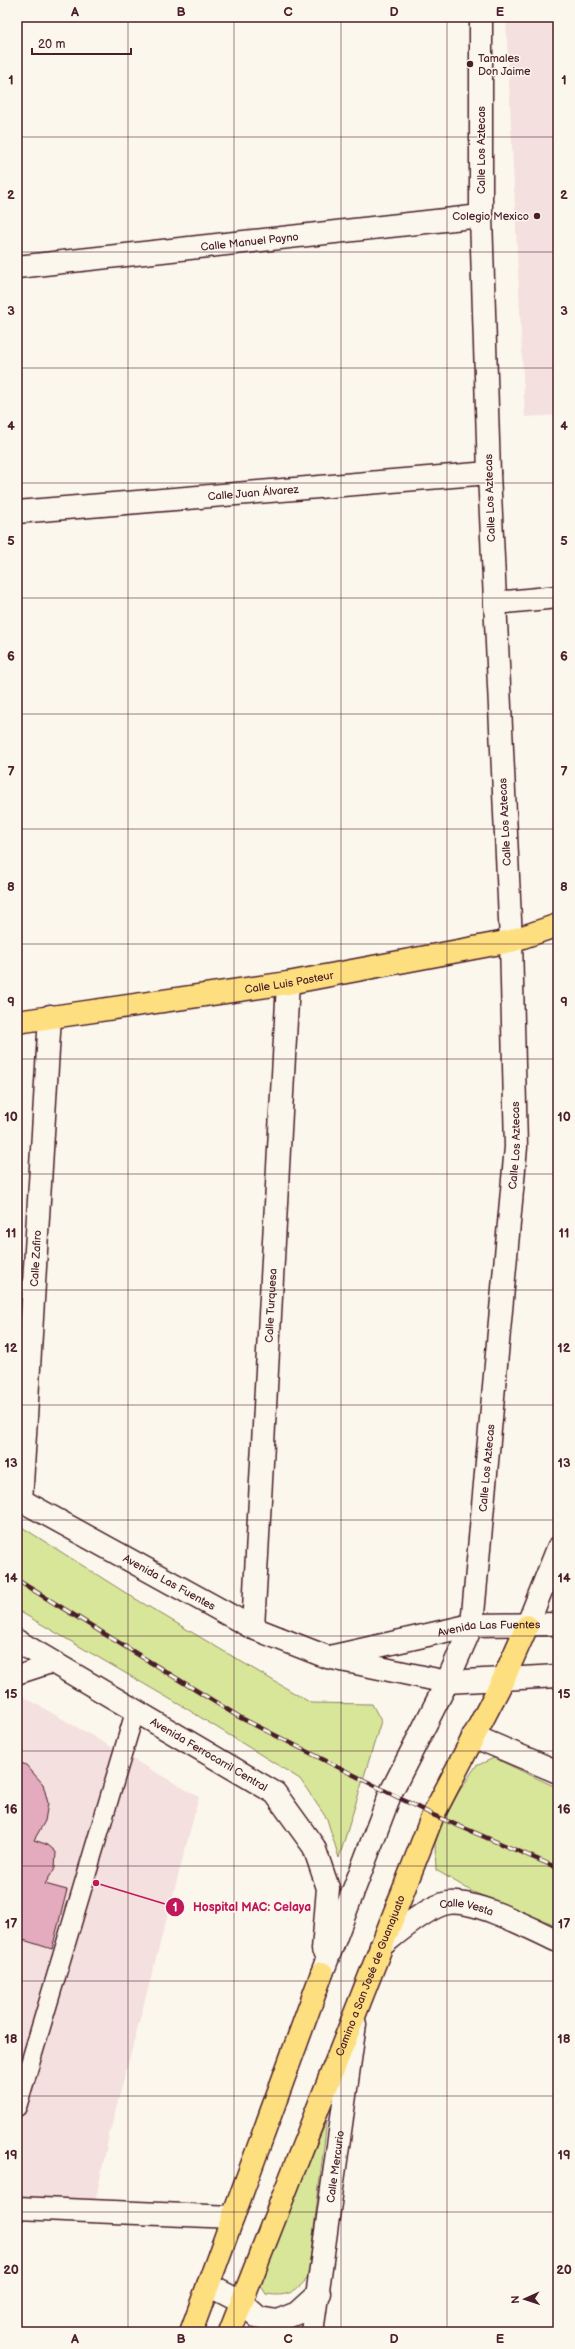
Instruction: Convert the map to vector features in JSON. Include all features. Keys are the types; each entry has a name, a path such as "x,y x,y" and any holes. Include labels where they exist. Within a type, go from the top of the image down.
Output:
{"main road":[{"name":"Calle Los Aztecas","path":"472,1625 516,1147 511,941 489,473 481,216 481,17"},
{"name":"Calle Manuel Payno","path":"17,267 481,216"},
{"name":"Calle Juan Álvarez","path":"17,512 489,473"},
{"path":"495,603 558,596"},
{"name":"Calle Luis Pasteur","path":"17,1022 288,982 511,941 558,925"},
{"name":"Calle Turquesa","path":"253,1628 288,982"},
{"name":"Calle Zafiro","path":"19,1499 50,1016"},
{"name":"Avenida Las Fuentes","path":"19,1499 253,1628 327,1657 447,1682 558,1676"},
{"path":"527,1626 558,1548"},
{"name":"Avenida Las Fuentes","path":"327,1657 472,1625 527,1626 558,1624"},
{"path":"191,2332 322,1973 390,1792 447,1682 472,1625"},
{"name":"Camino a San José de Guanajuato","path":"230,2332 240,2302 358,2001 433,1815 503,1680 527,1626"},
{"name":"Avenida Ferrocarril Central","path":"17,1642 275,1793 314,1847 328,1888 322,1973"},
{"path":"473,1736 558,1772"},
{"name":"Calle Vesta","path":"380,1946 416,1918 448,1904 482,1908 558,1941"},
{"name":"Calle Mercurio","path":"312,2332 319,2293 358,2001"},
{"path":"17,2208 233,2217"},
{"path":"208,2285 240,2302 259,2318 276,2321 297,2313 319,2293"}],"lane":[{"path":"17,1675 54,1663"},
{"path":"17,2107 135,1712"}],"shaded area":[{"name":"Colegio Mexico","path":"506,17 558,17 558,415 525,417"},
{"path":"17,1693 199,1797 109,2135 94,2208 17,2205"}],"green space":[{"path":"17,1524 129,1595 311,1703 372,1704 381,1721 339,1858 327,1819 300,1779 187,1709 17,1610"},
{"path":"494,1758 558,1788 558,1926 473,1892 436,1870 435,1844 441,1826 458,1793 476,1766"},
{"path":"327,2120 308,2278 290,2293 279,2295 266,2294 258,2281"}],"building":[{"path":"17,1761 26,1765 43,1784 48,1803 45,1821 34,1840 48,1845 56,1852 55,1868 45,1884 67,1890 52,1949 17,1938"}],"railway":[{"path":"17,1580 241,1718 433,1815 558,1868"}],"place":[{"name":"Tamales Don Jaime","path":"470,64"},
{"name":"Colegio Mexico","path":"537,216"},
{"name":"Hospital MAC: Celaya","path":"96,1883"}]}
